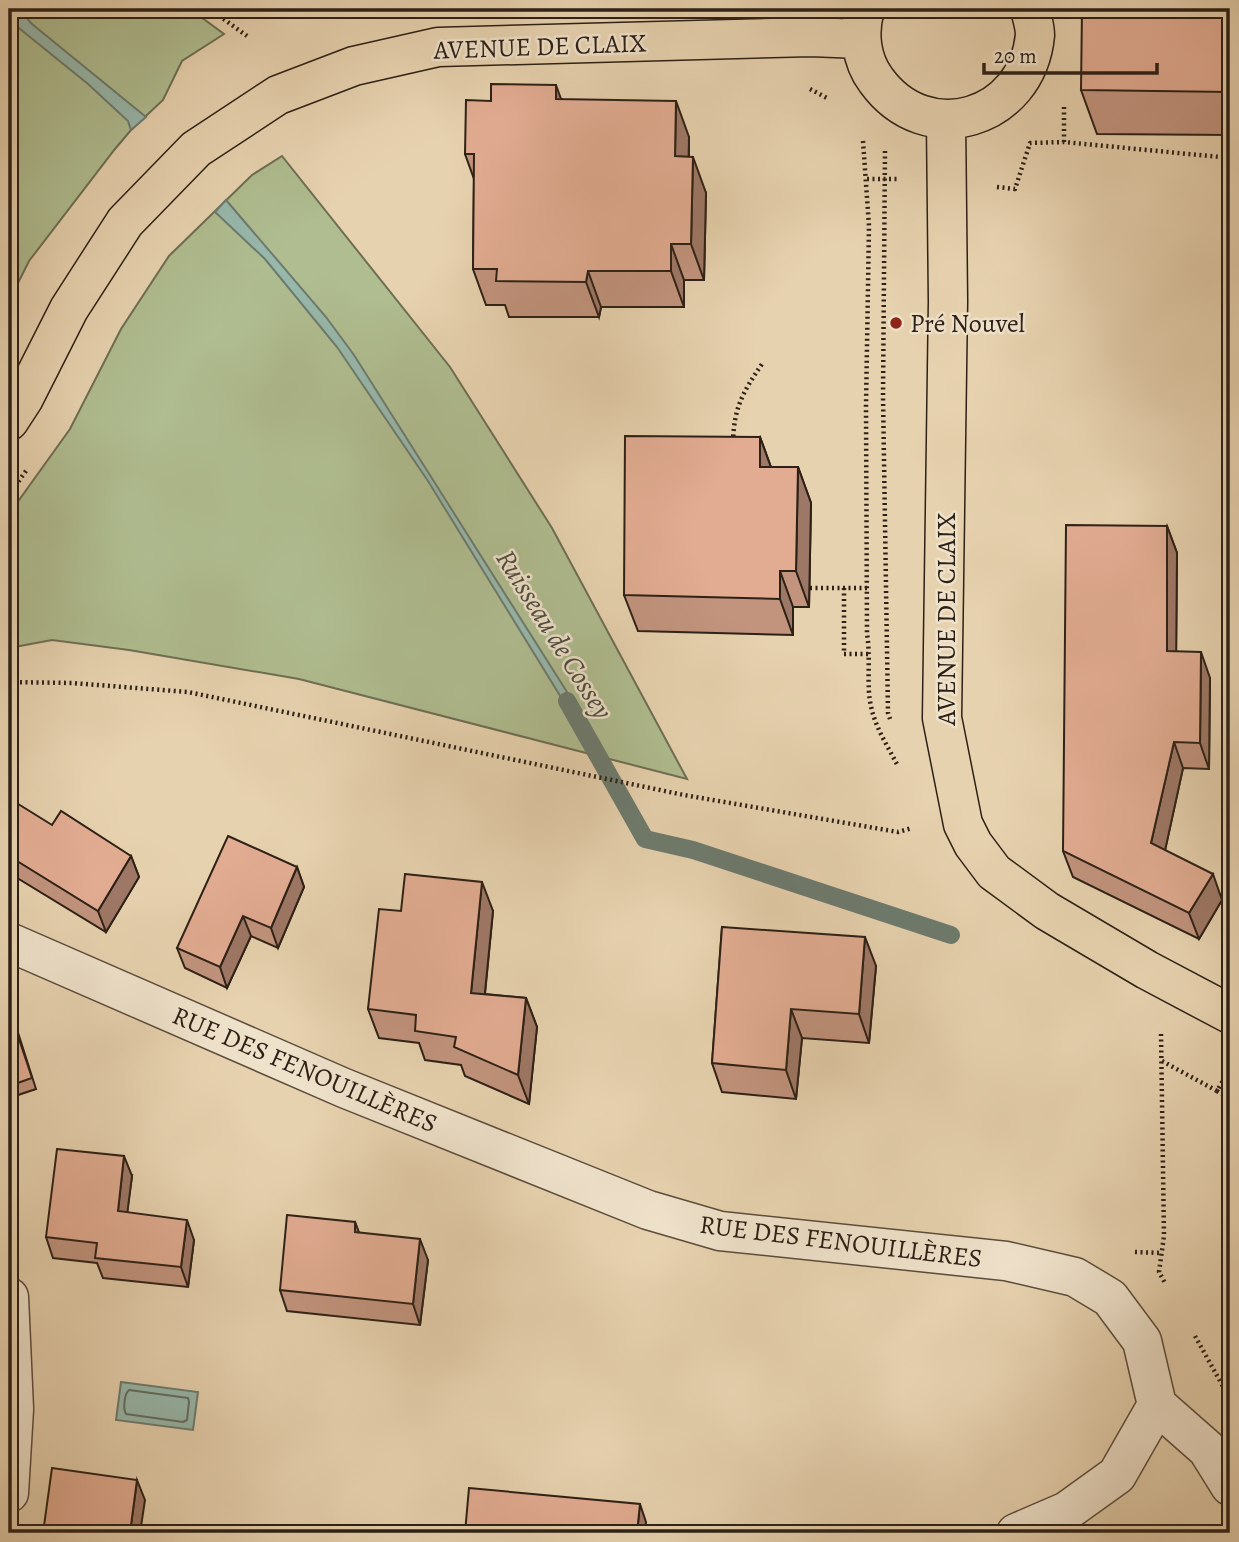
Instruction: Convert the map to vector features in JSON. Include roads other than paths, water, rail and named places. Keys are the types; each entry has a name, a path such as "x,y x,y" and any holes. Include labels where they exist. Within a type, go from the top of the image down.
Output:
{"main road":[{"name":"AVENUE DE CLAIX","path":"9,421 24,398 69,309 125,222 196,149 278,95 354,66 438,47 811,37 863,24 869,70 887,96 915,114 946,121 980,114 1009,95 1028,67 1035,33 1030,9"},
{"name":"AVENUE DE CLAIX","path":"946,121 942,718 963,824 973,844 994,872 1046,911 1147,970 1230,1014"}],"street":[{"name":"RUE DES FENOUILLÈRES","path":"9,942 344,1088 648,1210 720,1231 1006,1261 1075,1277 1110,1298 1142,1341 1157,1405"},
{"path":"9,1297 14,1409 9,1493"},
{"path":"1016,1533 1067,1511 1117,1475 1157,1405 1207,1449 1230,1486"}],"water":[{"path":"9,9 19,9 32,24 146,117 131,130 128,121 88,84 9,20"},
{"path":"226,200 326,317 354,355 586,722 575,720 428,481 337,347 265,259 215,212"},
{"path":"121,1382 198,1392 193,1430 116,1420"}],"waterway":[{"name":"Ruisseau de Cossey","path":"567,701 645,839 693,850 951,935"}],"place":[{"name":"Pré Nouvel","path":"896,323"}]}
